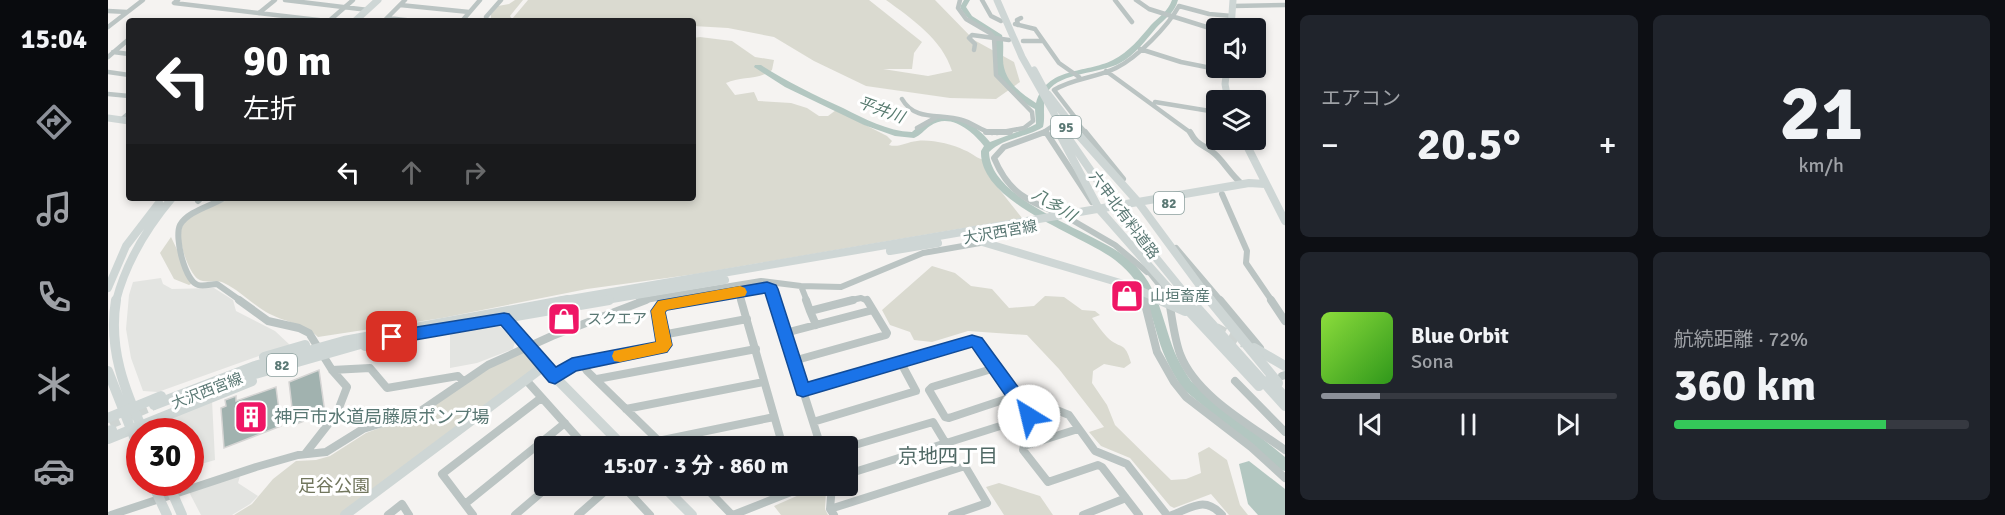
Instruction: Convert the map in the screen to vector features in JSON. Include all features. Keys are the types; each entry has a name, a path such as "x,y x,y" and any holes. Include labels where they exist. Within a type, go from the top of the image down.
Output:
{"main road":[{"path":"358,18 378,0"},
{"path":"364,18 383,0"},
{"name":"六甲北有料道路","path":"997,0 1008,30 1044,101 1129,219 1201,311 1285,409"},
{"name":"六甲北有料道路","path":"1002,0 1024,52 1043,87 1112,197"},
{"path":"1232,16 1233,3"},
{"path":"1043,87 1074,129 1131,193 1199,287 1285,392"},
{"path":"1044,101 1050,118 1101,211 1214,340 1285,409"},
{"path":"108,118 125,121"},
{"path":"1249,150 1285,221"},
{"name":"大沢西宮線","path":"1143,209 1242,184 1265,184"},
{"name":"大沢西宮線","path":"155,408 229,381 342,348 411,331 1101,211 1143,209 1265,184"},
{"path":"108,288 126,246 162,201"},
{"path":"128,409 112,346 114,300 134,247 170,201"},
{"name":"六甲北有料道路","path":"1129,219 1285,397"},
{"name":"大沢西宮線","path":"504,315 969,238 1042,222"},
{"path":"969,238 1142,291 1185,311"},
{"path":"504,315 544,366 613,436"},
{"path":"109,428 128,409 215,374 290,349 353,333 388,328 411,331"},
{"path":"163,418 243,383 411,331"},
{"path":"1254,348 1267,356 1284,372"},
{"path":"345,515 544,366"},
{"path":"108,371 132,418"},
{"path":"109,428 126,429"},
{"path":"174,496 182,515"},
{"path":"673,496 692,515"}],"street":[{"path":"110,24 143,0"},
{"path":"178,0 174,3 302,18"},
{"path":"259,13 275,0"},
{"path":"285,0 368,9"},
{"path":"322,4 327,0"},
{"path":"332,18 353,0"},
{"path":"387,18 405,0"},
{"path":"465,18 480,0"},
{"path":"486,18 501,0"},
{"path":"902,99 906,109 935,117 958,118 988,134 996,135 1026,128 1034,116 1027,105 996,75 995,38 966,19 958,8 960,0"},
{"path":"982,0 991,16 1001,21"},
{"path":"1115,0 1123,7 1126,17 1132,22"},
{"path":"1136,0 1145,7 1206,27"},
{"path":"1265,0 1271,6"},
{"path":"1233,3 1285,5"},
{"path":"400,5 470,12"},
{"path":"1131,193 1117,169 1071,118 1074,116 1054,90 1064,82 1126,63 1179,6 1209,14 1232,16"},
{"path":"108,11 128,12"},
{"path":"1021,18 1016,24 1035,29 1051,54 1079,77"},
{"path":"969,38 972,34 1009,40"},
{"path":"961,36 969,38 975,44 974,50"},
{"path":"1023,41 1043,40"},
{"path":"108,57 126,41"},
{"path":"1140,49 1181,62 1206,66"},
{"path":"113,52 126,54"},
{"path":"1106,71 1190,131 1196,143 1215,154 1230,174 1242,184"},
{"path":"108,72 126,75"},
{"path":"108,94 126,96"},
{"path":"1151,102 1206,110"},
{"path":"917,128 935,117"},
{"path":"1051,127 1035,138 997,150 994,158 1005,181 1017,194 1036,206 1068,218 1115,245 1155,280"},
{"path":"1011,132 1021,141"},
{"path":"1046,132 1088,197 1101,211"},
{"path":"1222,194 1247,251 1246,263 1285,321"},
{"path":"219,201 191,216 180,225 176,236 191,280 198,285 217,284 268,321 299,328 309,333 332,370 345,384 347,393 328,427 305,454"},
{"path":"1143,209 1267,356"},
{"path":"1117,229 1168,296 1174,333 1181,356 1192,376 1207,393 1285,450"},
{"path":"111,515 210,481 305,454 326,452 363,429 420,412 488,365 640,302 761,281 801,286 850,285 923,253 980,243"},
{"path":"801,286 816,325"},
{"path":"555,377 572,364 662,348 664,345 658,311 663,305 767,287 771,289 817,436"},
{"path":"1142,291 1157,352 1174,382 1186,397 1251,447 1285,478"},
{"path":"739,292 780,436"},
{"path":"793,361 887,333 866,299 861,298 810,311"},
{"path":"785,333 873,310"},
{"path":"662,334 747,319"},
{"path":"803,390 972,341 976,342 1029,416"},
{"path":"597,379 756,350"},
{"path":"582,363 653,436"},
{"path":"813,422 916,391 901,363"},
{"path":"332,370 360,366 370,369 387,388 458,376 463,381"},
{"path":"995,368 932,387 929,390 945,417 949,418 1015,396"},
{"path":"526,380 576,436"},
{"path":"626,410 764,382"},
{"path":"1240,384 1285,432"},
{"path":"473,515 442,474 542,398"},
{"path":"858,471 1029,416 1054,409 1061,410 1095,451 1127,464 1167,515"},
{"path":"682,436 774,417"},
{"path":"858,444 933,422 945,442"},
{"path":"465,504 565,423"},
{"path":"1078,429 1024,446 1023,450 1048,482 1098,465 1102,467 1139,515"},
{"path":"832,496 832,512 965,466 987,503 952,515"},
{"path":"515,515 537,496"},
{"path":"578,515 600,496"},
{"path":"632,496 650,515"},
{"path":"714,496 732,515 785,496"},
{"path":"1083,515 1126,498"},
{"path":"1172,515 1205,503 1214,506 1222,515"},
{"path":"388,515 402,504 409,515"}],"shaded area":[{"path":"161,278 163,284 172,289 214,288 233,300 236,311 275,331 290,345 158,392 143,391 131,358 126,329 129,295 133,282"},
{"path":"498,324 515,342 513,349 477,363 450,368 450,332"},
{"path":"212,400 215,460 204,463 204,418 168,418"},
{"path":"1249,461 1285,489 1285,515 1258,515 1248,504 1239,464"},
{"path":"240,476 238,483 258,496 232,515 201,515 191,496 204,496 204,487"}],"green space":[{"path":"515,0 523,0 510,16 511,18 491,18 491,14 498,6"},
{"path":"528,0 869,0 922,42 914,53 912,69 883,69 928,76 952,71 934,39 886,0 935,0 974,40 1014,62 1020,82 996,99 950,98 866,86 814,61 774,37 728,28 696,26 696,18 513,18"},
{"path":"696,38 732,41 755,57 774,60 772,70 767,73 726,83 735,95 754,92 758,101 791,103 807,108 819,116 828,116 836,110 887,136 892,141 889,145 928,141 947,144 986,160 988,175 1022,218 696,274 587,289 442,318 318,337 300,326 266,312 224,283 198,279 190,269 182,245 183,225 199,212 224,201 696,201"},
{"path":"171,237 193,283 189,285 174,279 160,253"},
{"path":"932,266 955,273 971,286 992,289 1009,308 1034,306 1045,296 1064,297 1082,310 1095,311 1100,315 1092,318 1107,337 1127,351 1131,363 1124,368 1104,364 1093,371 1092,383 1107,405 1115,425 1171,480 1186,479 1201,473 1198,453 1209,447 1227,460 1240,505 1248,515 1229,515 1211,494 1174,508 1170,506 1130,458 1101,446 1089,432 1104,427 1059,369 1027,335 968,331 932,342 914,340 910,332 890,325 882,310"},
{"name":"足谷公園","path":"530,347 544,366 345,515 234,515 252,504 273,479 296,461 316,460 330,456 366,433 421,413 473,375"},
{"path":"999,483 1040,496 1053,515 1004,515 986,487"},
{"path":"797,496 826,496 825,509 828,515 781,515 774,506"}],"building":[{"path":"319,370 325,413 294,425 289,382"},
{"name":"神戸市水道局藤原ポンプ場","path":"276,387 281,426 224,448 221,408 226,406 225,400 236,396 236,401"}],"waterway":[{"path":"967,0 963,7 966,13 999,37 999,67 1002,76 1016,92 1039,108"},
{"name":"八多川","path":"1175,0 1167,14 1126,56 1101,68 1074,74 1051,83 1043,92 1039,106 1040,125 996,142 985,151 986,161 994,176 1021,203 1104,248 1120,258 1136,273 1154,303 1169,352 1187,385 1285,465"},
{"name":"平井川","path":"758,67 798,90 885,130 914,135 928,123 946,118 962,122 970,127 989,146"}],"tunnel":[{"path":"1216,328 1244,343"},
{"path":"110,424 154,405"}],"slow traffic":[{"path":"620,356 662,348 664,345 658,311 663,305 740,292"}],"place":[{"name":"山垣畜産","path":"1127,296"},
{"name":"スクエア","path":"564,319"},
{"name":"神戸市水道局藤原ポンプ場","path":"251,417"}],"district":[{"name":"京地四丁目","path":"948,456"}],"route":[{"path":"392,337 504,319 555,377 572,364 662,348 664,345 658,311 663,305 767,287 771,289 803,390 972,341 976,342 1029,416"}]}
